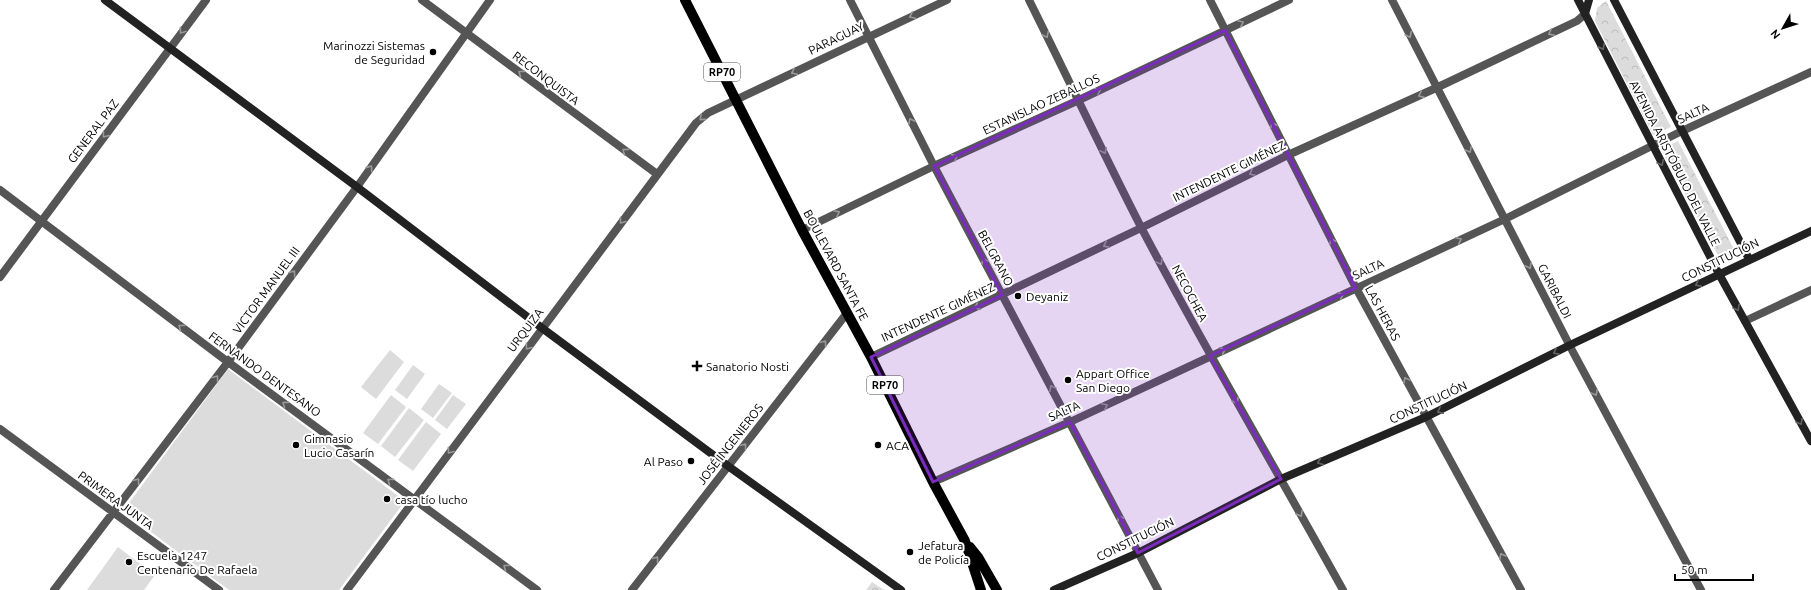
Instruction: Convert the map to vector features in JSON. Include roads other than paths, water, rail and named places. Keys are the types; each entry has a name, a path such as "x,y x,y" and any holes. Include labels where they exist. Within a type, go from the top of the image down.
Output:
{"main road":[{"name":"BOULEVARD SANTA FE","path":"685,0 802,230 848,313 933,482 965,541 981,590"},
{"name":"BOULEVARD SANTA FE","path":"965,541 978,557 997,590"}],"street":[{"path":"105,0 728,466 901,590"},
{"name":"GENERAL PAZ","path":"0,277 206,0"},
{"name":"RECONQUISTA","path":"422,0 656,174"},
{"name":"VICTOR MANUEL III","path":"54,590 228,362 357,187 490,0"},
{"name":"BELGRANO","path":"850,0 934,166 1158,590"},
{"name":"PARAGUAY","path":"736,100 947,0"},
{"name":"NECOCHEA","path":"1029,0 1142,228 1210,356 1343,590"},
{"name":"LAS HERAS","path":"1210,0 1356,288 1521,590"},
{"name":"ESTANISLAO ZEBALLOS","path":"802,230 934,166 1079,100 1289,0"},
{"name":"GARIBALDI","path":"1392,0 1436,88 1570,345 1701,590"},
{"name":"AVENIDA ARISTÓBULO DEL VALLE","path":"1578,0 1718,274 1811,441"},
{"path":"1585,14 1589,0"},
{"name":"AVENIDA ARISTÓBULO DEL VALLE","path":"1614,0 1749,259"},
{"name":"INTENDENTE GIMÉNEZ","path":"871,357 1142,228 1288,155 1436,88 1577,21 1585,14"},
{"name":"SALTA","path":"933,482 1070,422 1505,218 1682,131 1811,72"},
{"name":"URQUIZA","path":"347,590 656,174 696,123 708,113 736,100"},
{"name":"FERNANDO DENTESANO","path":"0,190 228,362 537,590"},
{"name":"CONSTITUCIÓN","path":"1054,590 1138,553 1281,479 1426,418 1570,345 1749,259 1811,231"},
{"path":"1745,321 1811,290"},
{"name":"JOSÉ INGENIEROS","path":"632,590 848,313"},
{"name":"PRIMERA JUNTA","path":"0,429 219,590"}],"place":[{"name":"Marinozzi Sistemas de Seguridad","path":"433,52"},
{"name":"Deyaniz","path":"1018,296"},
{"name":"Sanatorio Nosti","path":"697,366"},
{"name":"Appart Office San Diego","path":"1068,380"},
{"name":"Gimnasio Lucio Casarín","path":"296,445"},
{"name":"ACA","path":"878,445"},
{"name":"Al Paso","path":"691,461"},
{"name":"casa tío lucho","path":"387,499"},
{"name":"Jefatura de Policía","path":"910,552"},
{"name":"Escuela 1247 Centenario De Rafaela","path":"129,562"}]}
